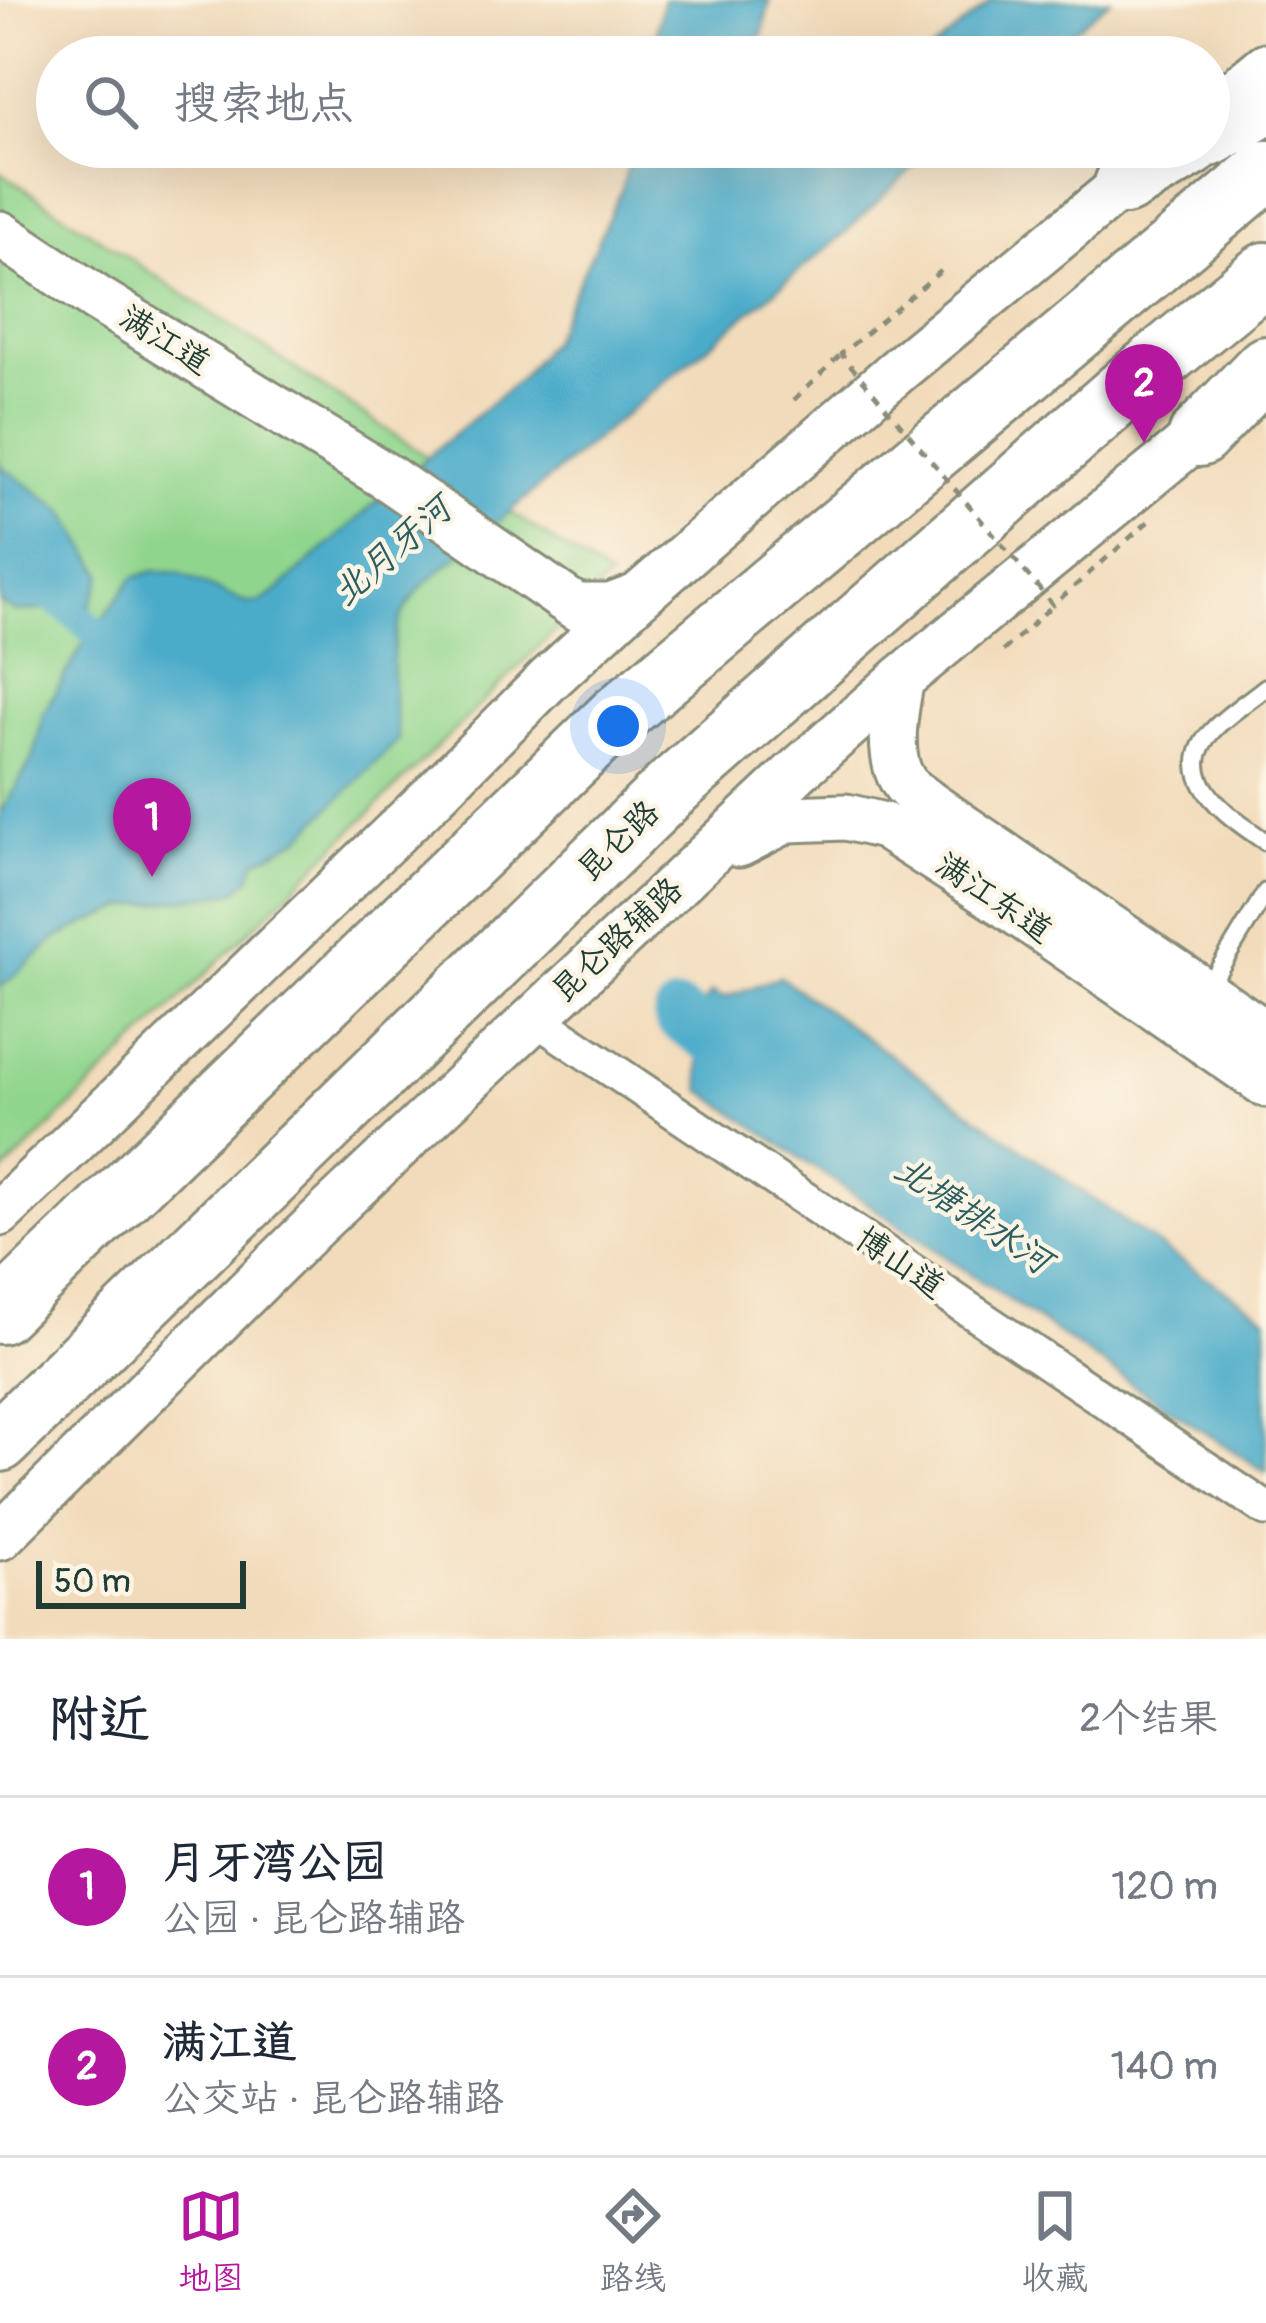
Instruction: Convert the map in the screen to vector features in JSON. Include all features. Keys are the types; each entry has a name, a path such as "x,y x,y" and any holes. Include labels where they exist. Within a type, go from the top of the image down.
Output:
{"highway":[{"path":"1230,124 1266,104"},
{"path":"0,1313 616,717 1266,171"},
{"name":"昆仑路","path":"0,1441 674,786 1135,381 1266,273"},
{"path":"1199,436 1266,367"}],"street":[{"path":"1230,96 1266,66"},
{"path":"0,1213 640,596 897,371 1143,168"},
{"name":"满江道","path":"0,234 472,553 576,607 610,607 640,596"},
{"name":"满江道","path":"0,266 81,320 380,489"},
{"name":"昆仑路辅路","path":"0,1537 317,1223 698,863 901,680 1266,379"},
{"name":"满江道","path":"472,553 553,630 559,649 547,681"},
{"name":"满江东道","path":"901,680 892,722 904,783 1194,1010 1266,1084"},
{"name":"满江东道","path":"698,863 788,820 846,817 884,826 1006,904 1194,1010 1266,1034"},
{"name":"博山道","path":"535,1018 1266,1509"}],"lane":[{"path":"1266,687 1210,732 1200,750 1197,776 1211,798 1266,842"},
{"path":"1194,1010 1266,892"}],"path":[{"path":"794,400 941,271"},
{"path":"841,354 1053,605"},
{"path":"1003,651 1149,521"}],"green space":[{"path":"0,172 609,578 0,1176"}],"water":[{"path":"663,0 770,0 762,36 656,36"},
{"path":"993,0 1110,0 1067,36 949,36"},
{"name":"北月牙河","path":"627,168 912,168 844,234 422,586 404,611 395,641 398,740 300,838 255,862 250,878 235,892 126,907 87,923 56,939 0,988 0,814 34,756 44,712 82,646 133,578 154,571 178,573 246,603 259,603 276,592 520,379 551,341 622,189"},
{"path":"0,465 64,511 103,574 90,606 15,612 0,602"},
{"path":"780,977 1266,1317 1266,1472 701,1090 697,1032 688,1026 712,992 723,998"}],"waterway":[{"path":"0,563 71,611 124,657"},
{"name":"北塘排水河","path":"679,1016 748,1062"}],"place":[{"name":"满江道","path":"1144,443"},
{"name":"月牙湾公园","path":"152,877"}]}
